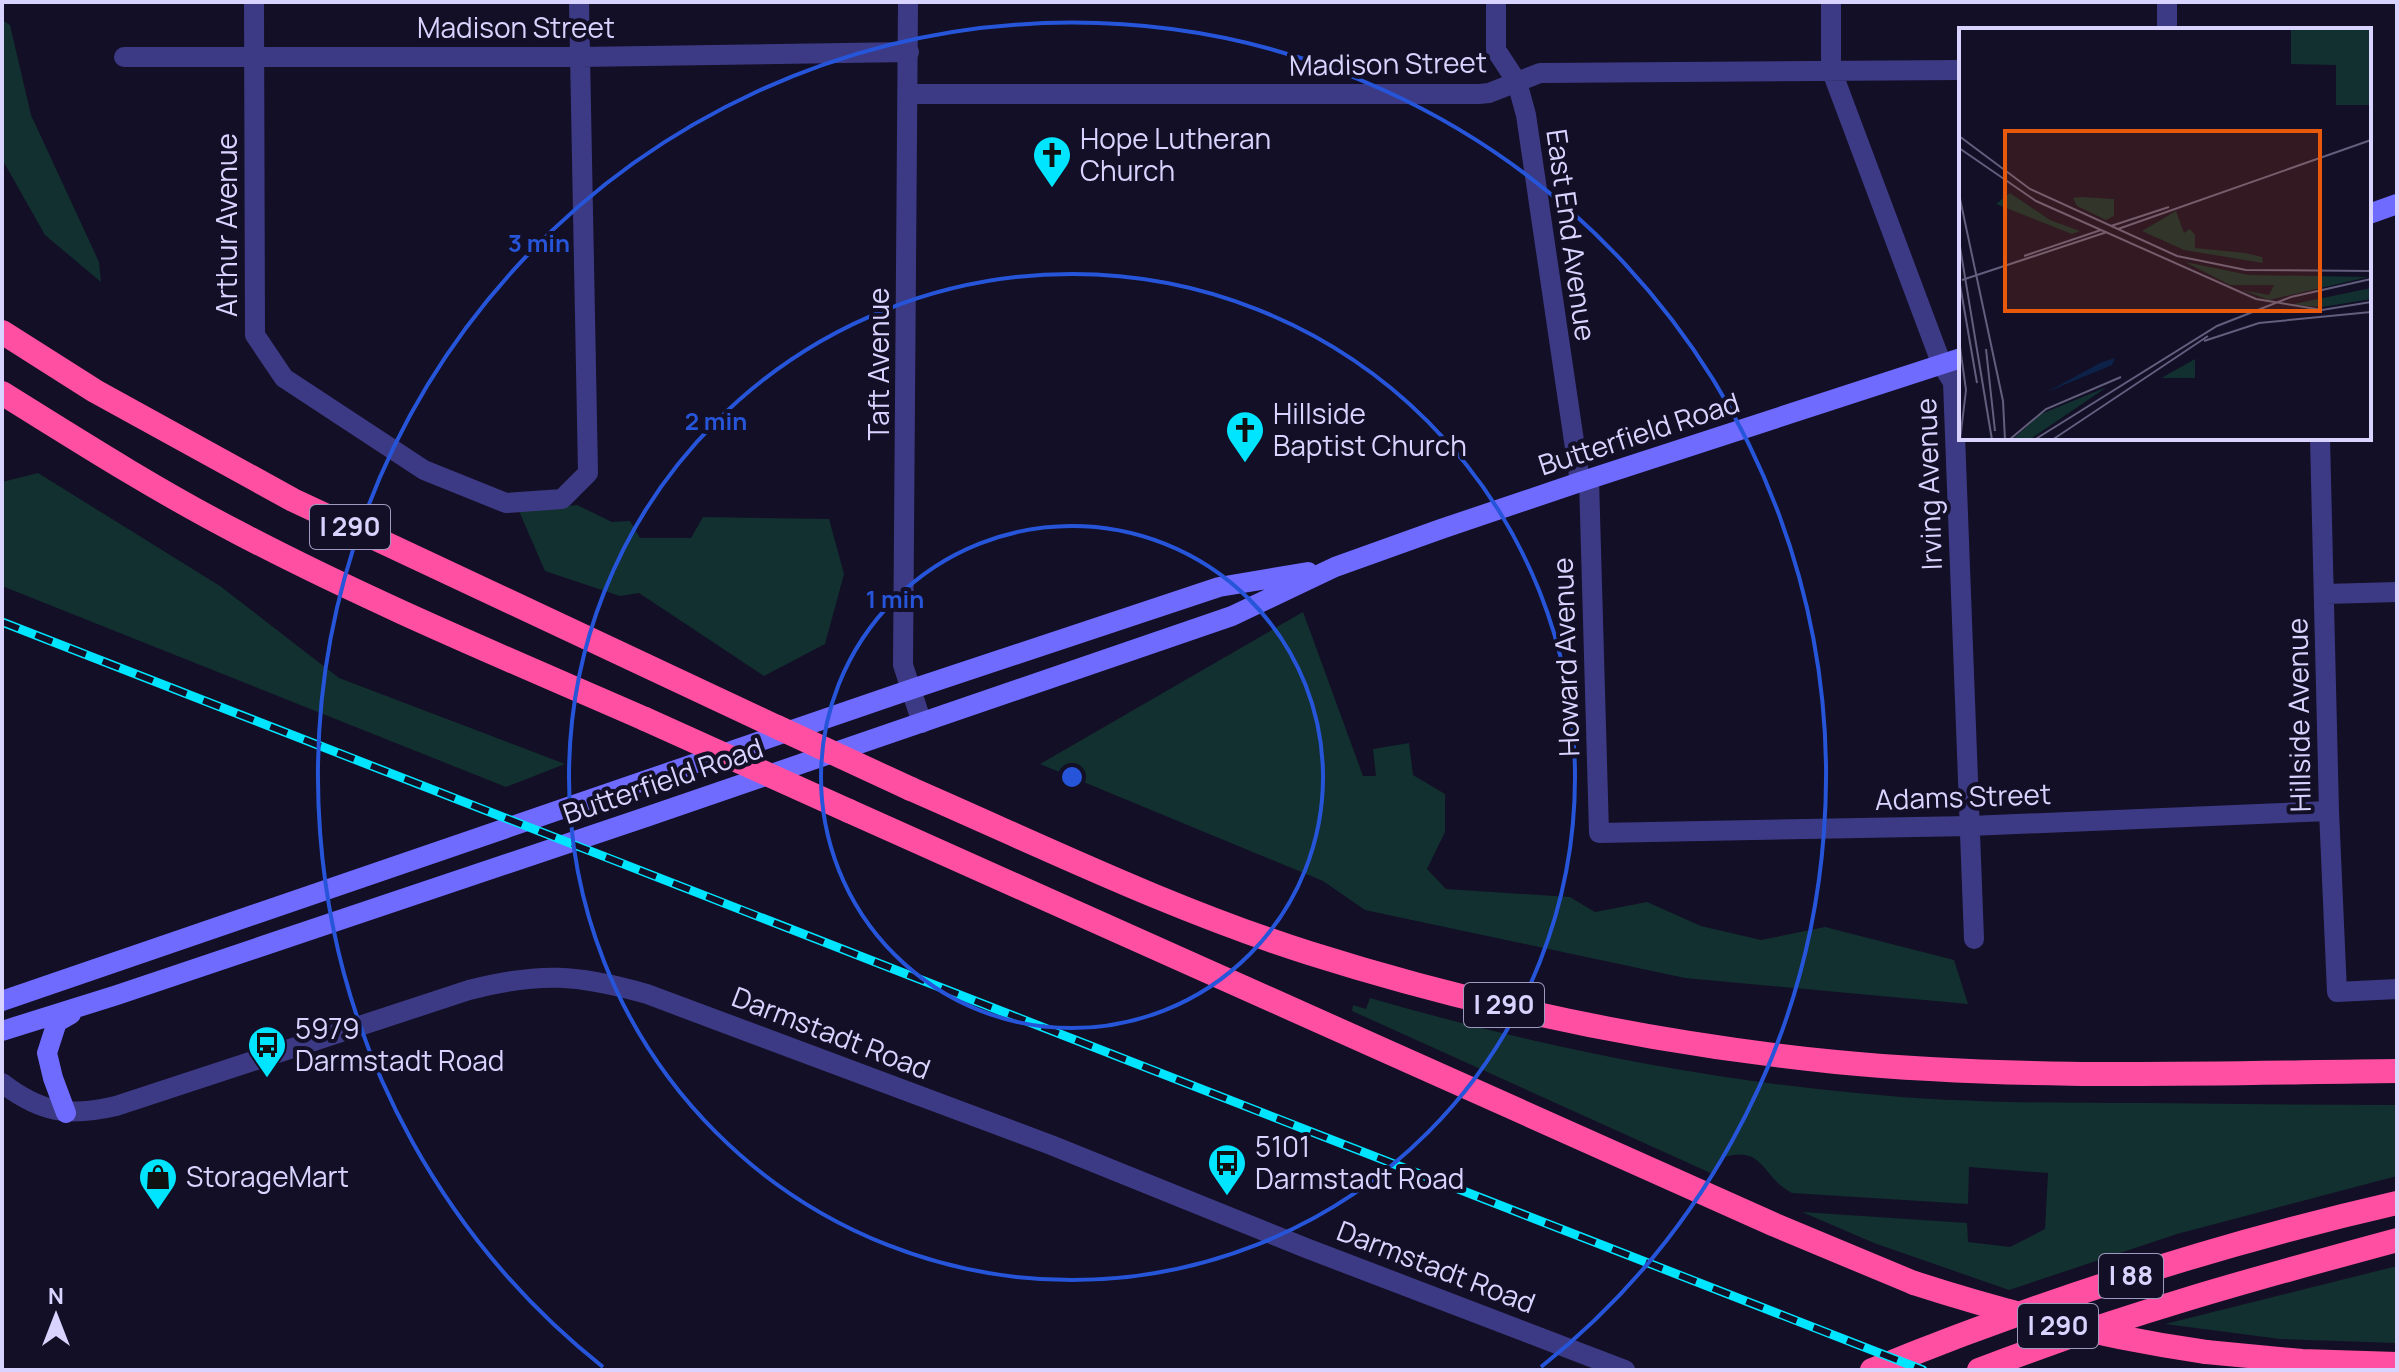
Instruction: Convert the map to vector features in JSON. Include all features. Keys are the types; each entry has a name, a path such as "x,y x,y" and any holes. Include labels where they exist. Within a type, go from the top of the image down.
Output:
{"highway":[{"name":"I 290","path":"2,332 95,391 293,500 911,789 1190,909 1309,953 1446,991 1619,1031 1838,1062 1946,1070 2131,1074 2397,1071"},
{"name":"I 290","path":"2,393 114,464 236,532 372,600 1751,1214 1914,1283 2067,1328 2206,1352 2302,1361 2397,1364"},
{"name":"I 88","path":"1872,1370 1957,1336 2161,1267 2397,1203"},
{"name":"I 88","path":"1979,1370 2176,1301 2397,1240"},
{"path":"2206,1352 2240,1370"}],"main road":[{"path":"2371,213 2397,204"},
{"name":"Butterfield Road","path":"2,1031 922,723 1232,616 1335,567 1584,480 1951,361"},
{"name":"Butterfield Road","path":"2,1001 1219,587 1335,567"},
{"path":"66,1113 47,1053 57,1022 86,1005"}],"street":[{"name":"Arthur Avenue","path":"254,2 255,335 284,378 424,470 506,503 562,499 588,473 579,57"},
{"path":"579,2 579,57"},
{"name":"Taft Avenue","path":"908,2 903,665 922,723"},
{"name":"East End Avenue","path":"1496,2 1496,50 1517,82 1526,115 1584,480"},
{"name":"Irving Avenue","path":"1831,2 1831,69 1951,361 1974,939"},
{"path":"2167,2 2167,28"},
{"name":"Madison Street","path":"124,57 579,57 909,52"},
{"name":"Madison Street","path":"908,94 1479,94 1540,73 1959,70"},
{"name":"Hillside Avenue","path":"2320,440 2329,811 2337,992 2397,989"},
{"name":"Howard Avenue","path":"1584,480 1599,833"},
{"path":"2325,594 2397,592"},
{"name":"Adams Street","path":"1599,833 1970,826 2329,811"},
{"name":"Darmstadt Road","path":"2,1083 19,1096 42,1107 66,1113 89,1112 116,1106 469,990 541,977 585,979 647,994 1022,1134 1625,1370"}],"green space":[{"path":"2,20 10,25 31,115 99,262 101,282 45,235 2,159"},
{"path":"38,473 220,586 339,678 565,764 506,787 2,586 2,482"},
{"path":"577,505 612,522 630,521 640,538 691,538 703,517 829,519 844,574 825,644 764,676 639,593 620,596 545,571 519,511"},
{"path":"1303,612 1363,776 1376,776 1373,749 1409,743 1413,775 1445,794 1445,832 1427,869 1446,889 1570,897 1595,912 1647,902 1701,926 1761,940 1825,927 1954,960 1968,1004 1685,978 1365,910 1323,881 1040,764"},
{"path":"1370,998 1490,1030 1611,1057 1734,1078 1857,1093 2002,1102 2397,1105 2397,1176 2177,1234 2009,1290 1874,1243 1802,1212 1967,1223 1968,1242 2010,1247 2045,1229 2048,1173 1969,1167 1968,1204 1792,1193 1761,1164 1746,1155 1722,1158 1715,1175 1352,1011 1353,1005 1366,1009"},
{"path":"2397,1266 2397,1343 2280,1339 2165,1324"}],"railway":[{"path":"2,622 1923,1370"}],"place":[{"name":"Hope Lutheran Church","path":"1052,189"},
{"name":"Hillside Baptist Church","path":"1245,464"},
{"name":"5979 Darmstadt Road","path":"267,1079"},
{"name":"5101 Darmstadt Road","path":"1227,1197"},
{"name":"StorageMart","path":"158,1211"}]}
